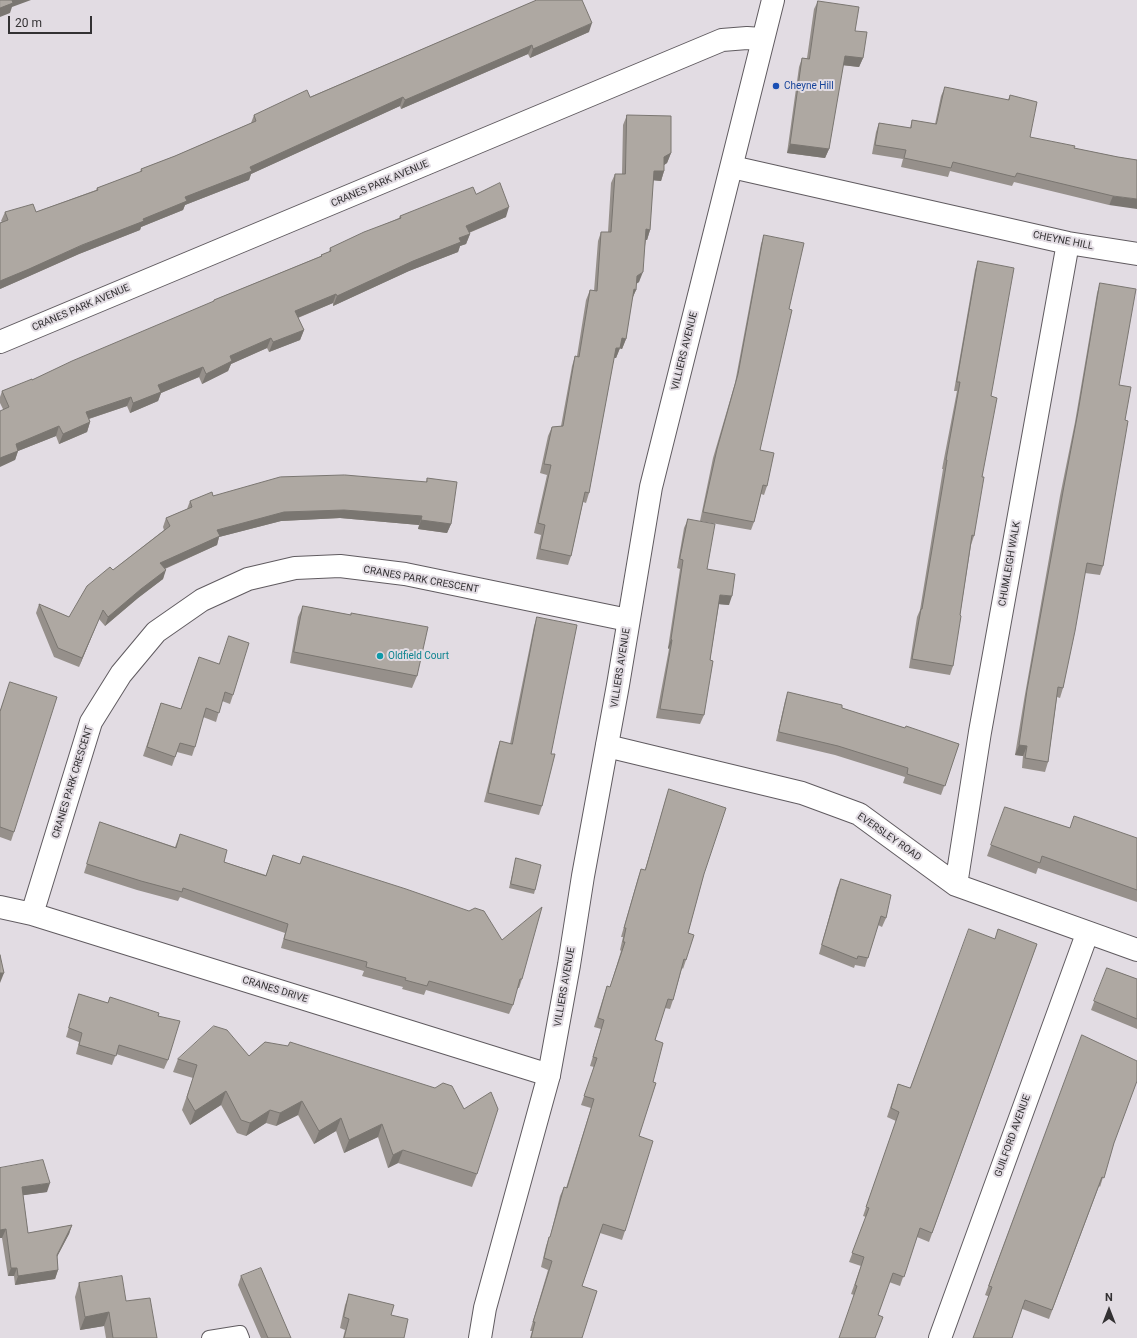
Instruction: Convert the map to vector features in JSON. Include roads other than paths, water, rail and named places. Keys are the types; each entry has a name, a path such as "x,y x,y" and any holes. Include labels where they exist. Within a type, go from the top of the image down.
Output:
{"street":[{"name":"VILLIERS AVENUE","path":"480,1338 489,1293 549,1075 651,487 773,0"},
{"name":"CRANES PARK AVENUE","path":"0,342 722,40 747,38 762,39"},
{"name":"CHEYNE HILL","path":"732,167 1068,243 1137,254"},
{"name":"CHUMLEIGH WALK","path":"956,886 980,732 1068,243"},
{"name":"CRANES PARK CRESCENT","path":"32,914 91,722 121,674 156,632 202,600 248,579 295,568 340,566 405,574 628,620"},
{"name":"EVERSLEY ROAD","path":"607,746 802,793 859,814 956,886 1087,934 1137,950"},
{"name":"CRANES DRIVE","path":"0,906 32,914 549,1075"},
{"name":"GUILFORD AVENUE","path":"940,1338 1087,934"}],"lane":[{"path":"209,1338 240,1333 242,1338"}],"place":[{"name":"Cheyne Hill","path":"776,86"},
{"name":"Oldfield Court","path":"380,656"}]}
